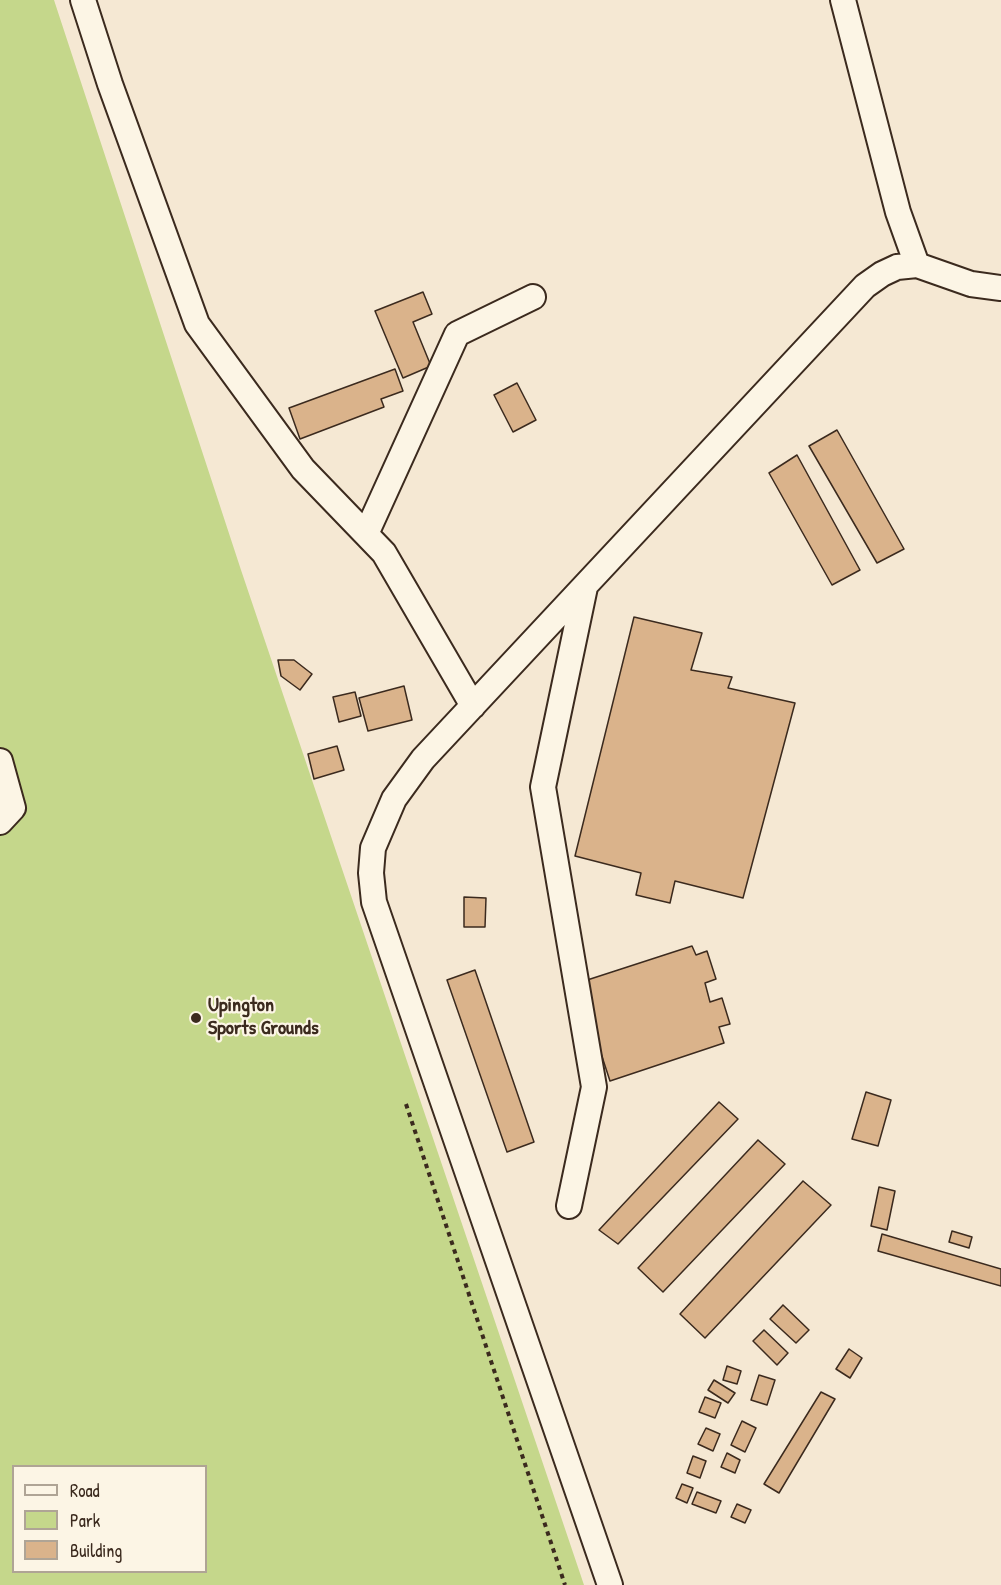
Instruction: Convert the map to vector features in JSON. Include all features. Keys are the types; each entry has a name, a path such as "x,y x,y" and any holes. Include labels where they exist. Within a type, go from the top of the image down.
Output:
{"lane":[{"path":"83,0 197,324 303,469 384,553 473,706"},
{"path":"843,0 898,212 917,265"},
{"path":"610,1585 374,902 371,859 373,848 387,812 409,777 865,286 897,267 917,265 971,284 1001,288"},
{"path":"366,534 457,334 533,297"},
{"path":"569,1206 594,1087 543,787 585,586"},
{"path":"0,761 13,808 0,822"}],"path":[{"path":"406,1104 565,1585"}],"green space":[{"name":"Upington Sports Grounds","path":"0,0 54,0 241,570 584,1585 0,1585"}],"building":[{"path":"423,292 432,314 413,322 431,366 403,378 375,311"},
{"path":"395,369 403,391 381,399 384,407 300,439 289,408"},
{"path":"517,383 536,420 513,432 494,395"},
{"path":"837,430 904,549 877,563 809,446"},
{"path":"797,455 860,570 832,585 769,473"},
{"path":"634,617 702,633 691,670 732,677 728,688 795,703 743,898 675,881 670,903 636,895 641,873 575,856"},
{"path":"278,660 294,660 312,674 300,690 281,676"},
{"path":"404,686 412,720 368,731 359,698"},
{"path":"355,692 361,716 339,722 333,697"},
{"path":"337,746 344,770 314,779 308,754"},
{"path":"464,897 486,898 485,927 464,927"},
{"path":"692,946 696,955 707,951 716,979 705,983 710,1002 722,998 730,1024 719,1027 724,1043 610,1081 578,983"},
{"path":"475,970 534,1142 507,1152 447,980"},
{"path":"866,1092 891,1100 878,1146 852,1139"},
{"path":"719,1102 738,1119 618,1244 599,1230"},
{"path":"758,1140 785,1164 663,1292 638,1268"},
{"path":"803,1181 831,1205 705,1338 680,1314"},
{"path":"879,1187 895,1191 887,1230 871,1226"},
{"path":"952,1231 972,1237 969,1248 949,1242"},
{"path":"882,1234 1001,1269 1001,1286 878,1251"},
{"path":"783,1305 809,1330 796,1343 770,1319"},
{"path":"764,1330 788,1353 777,1365 753,1341"},
{"path":"849,1349 862,1358 850,1378 836,1369"},
{"path":"727,1366 741,1371 737,1384 723,1380"},
{"path":"759,1375 775,1380 767,1405 751,1400"},
{"path":"714,1380 735,1393 728,1403 708,1390"},
{"path":"821,1392 835,1399 779,1493 764,1484"},
{"path":"705,1397 721,1403 715,1418 699,1412"},
{"path":"742,1421 756,1428 745,1452 731,1445"},
{"path":"706,1428 720,1434 713,1451 698,1444"},
{"path":"727,1453 740,1460 735,1473 721,1467"},
{"path":"693,1456 706,1461 700,1478 687,1473"},
{"path":"682,1484 693,1488 687,1503 676,1498"},
{"path":"697,1492 721,1501 716,1513 692,1504"},
{"path":"737,1504 751,1510 745,1523 731,1517"}],"place":[{"name":"Upington Sports Grounds","path":"196,1018"}]}
